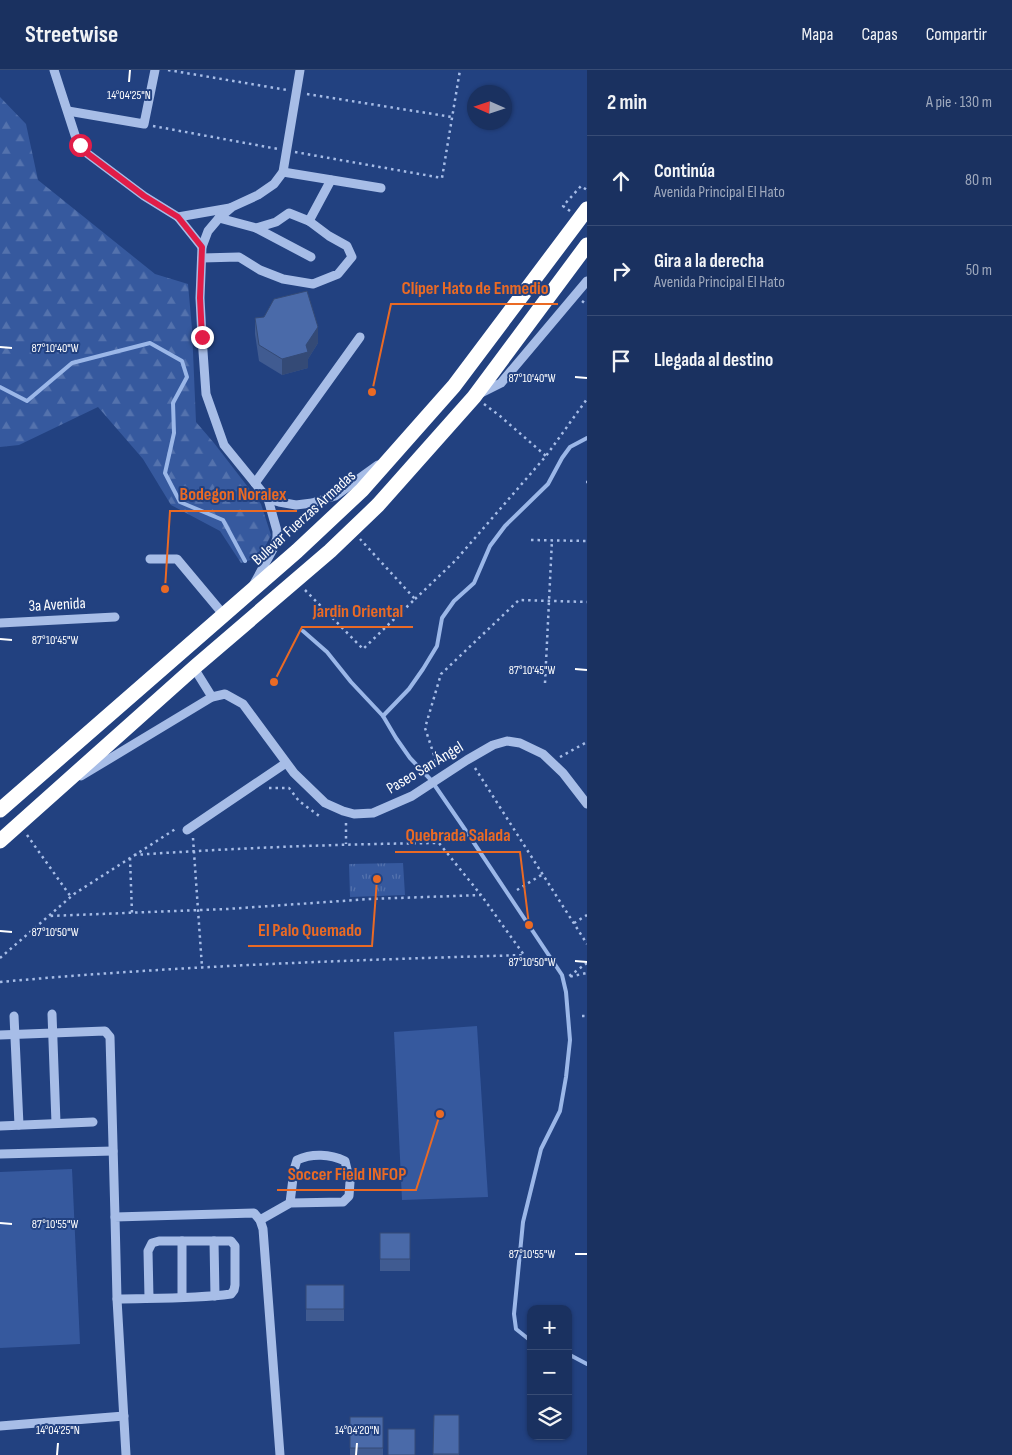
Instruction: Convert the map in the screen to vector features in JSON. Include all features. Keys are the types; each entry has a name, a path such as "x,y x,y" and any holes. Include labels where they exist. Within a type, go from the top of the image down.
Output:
{"highway":[{"name":"Bulevar Fuerzas Armadas","path":"0,810 297,551 362,490 454,386 587,209"},
{"path":"0,841 194,668 352,531 378,505 474,396 587,245"}],"street":[{"path":"54,70 80,145 88,154 144,196 178,217 202,247"},
{"path":"68,111 144,124 155,70"},
{"path":"178,217 232,207 258,195 274,184 283,172 300,70"},
{"path":"283,172 381,188"},
{"path":"309,221 331,180"},
{"path":"232,207 208,231 202,247 201,318 206,394 224,445 268,499 275,523 277,538 252,589"},
{"path":"202,258 239,257 260,270 283,280 313,284 338,274 352,257 348,246 329,236 309,221 289,213 276,222 256,228"},
{"path":"219,218 256,228 311,257"},
{"path":"474,396 501,383 587,281"},
{"path":"255,483 360,337"},
{"path":"268,499 296,505 312,503 336,496 400,447"},
{"path":"150,559 177,560 223,614"},
{"name":"3a Avenida","path":"0,623 115,617"},
{"path":"57,790 147,738 212,697 194,668"},
{"name":"Paseo San Ángel","path":"212,697 225,694 243,704 294,773 325,803 345,812 373,814 412,796 494,744 507,741 520,743 543,754 563,773 587,804"},
{"path":"190,831 286,763"},
{"path":"52,1014 56,1123"},
{"path":"14,1016 19,1125"},
{"path":"0,1035 105,1031 110,1037 117,1299 126,1455"},
{"path":"0,1126 93,1122"},
{"path":"0,1154 113,1151"},
{"path":"260,1220 290,1203 343,1202 349,1196 350,1182 345,1161 335,1156 306,1156 297,1160 290,1203"},
{"path":"115,1217 254,1213 260,1220 263,1229 280,1455"},
{"path":"117,1299 215,1296 230,1294 234,1290 235,1285 234,1246 231,1241 159,1241 152,1243 148,1251 149,1298"},
{"path":"182,1241 182,1297"},
{"path":"214,1241 215,1296"},
{"path":"0,1426 124,1416"}],"path":[{"path":"168,70 452,117"},
{"path":"144,124 442,178 460,70"},
{"path":"563,206 581,186 587,190"},
{"path":"474,396 546,456"},
{"path":"296,580 363,649 455,561 546,456 587,398"},
{"path":"352,531 415,599"},
{"path":"531,540 587,541"},
{"path":"545,683 552,540"},
{"path":"444,774 437,764 425,728 440,674 519,600 587,602"},
{"path":"552,762 587,742"},
{"path":"467,760 478,772 587,944"},
{"path":"264,788 289,788 299,801 322,818"},
{"path":"345,812 346,844"},
{"path":"19,824 71,897"},
{"path":"190,831 194,851 202,968"},
{"path":"0,958 71,897 134,855 346,844 439,843 481,895 524,955 372,959 94,973 0,982"},
{"path":"130,858 132,913"},
{"path":"517,890 542,874"},
{"path":"49,916 481,895"},
{"path":"574,923 587,915"},
{"path":"587,962 568,977 587,973"},
{"path":"582,1016 587,1016"}],"green space":[{"path":"0,97 26,124 38,180 155,274 188,284 196,422 261,504 271,535 260,557 241,563 220,531 171,505 143,459 98,407 19,445 0,447"},
{"path":"403,863 405,895 350,897 349,864"},
{"path":"477,1026 488,1197 402,1200 394,1032"},
{"path":"72,1169 80,1344 0,1348 0,1172"}],"building":[{"path":"307,291 318,327 306,345 308,352 282,359 259,345 255,318 264,317 274,299"},
{"path":"380,1233 410,1233 410,1259 380,1259"},
{"path":"306,1285 344,1285 344,1309 306,1309"},
{"path":"434,1415 459,1415 459,1454 433,1454"},
{"path":"350,1417 383,1417 383,1448 350,1448"},
{"path":"388,1429 415,1429 415,1455 388,1455"}],"waterway":[{"path":"0,387 27,401 72,363 150,343 182,361 187,377 173,403 174,433 165,473 180,502 223,520 245,561"},
{"path":"383,716 409,689 423,669 437,646 442,618 454,601 474,583 490,546 505,526 548,484 570,447 587,438"},
{"path":"303,631 327,652 351,682 383,716 410,758 431,780 562,975 566,992 570,1040 566,1077 560,1111 541,1149 523,1222 514,1314 516,1329 527,1338"},
{"path":"572,1356 587,1364"}],"place":[{"name":"Clíper Hato de Enmedio","path":"372,392"},
{"name":"Bodegon Noralex","path":"165,589"},
{"name":"Jardin Oriental","path":"274,682"},
{"name":"El Palo Quemado","path":"377,879"},
{"name":"Quebrada Salada","path":"529,925"},
{"name":"Soccer Field INFOP","path":"440,1114"}],"route":[{"path":"80,145 88,154 144,196 178,217 202,247 200,298 202,337"}]}
